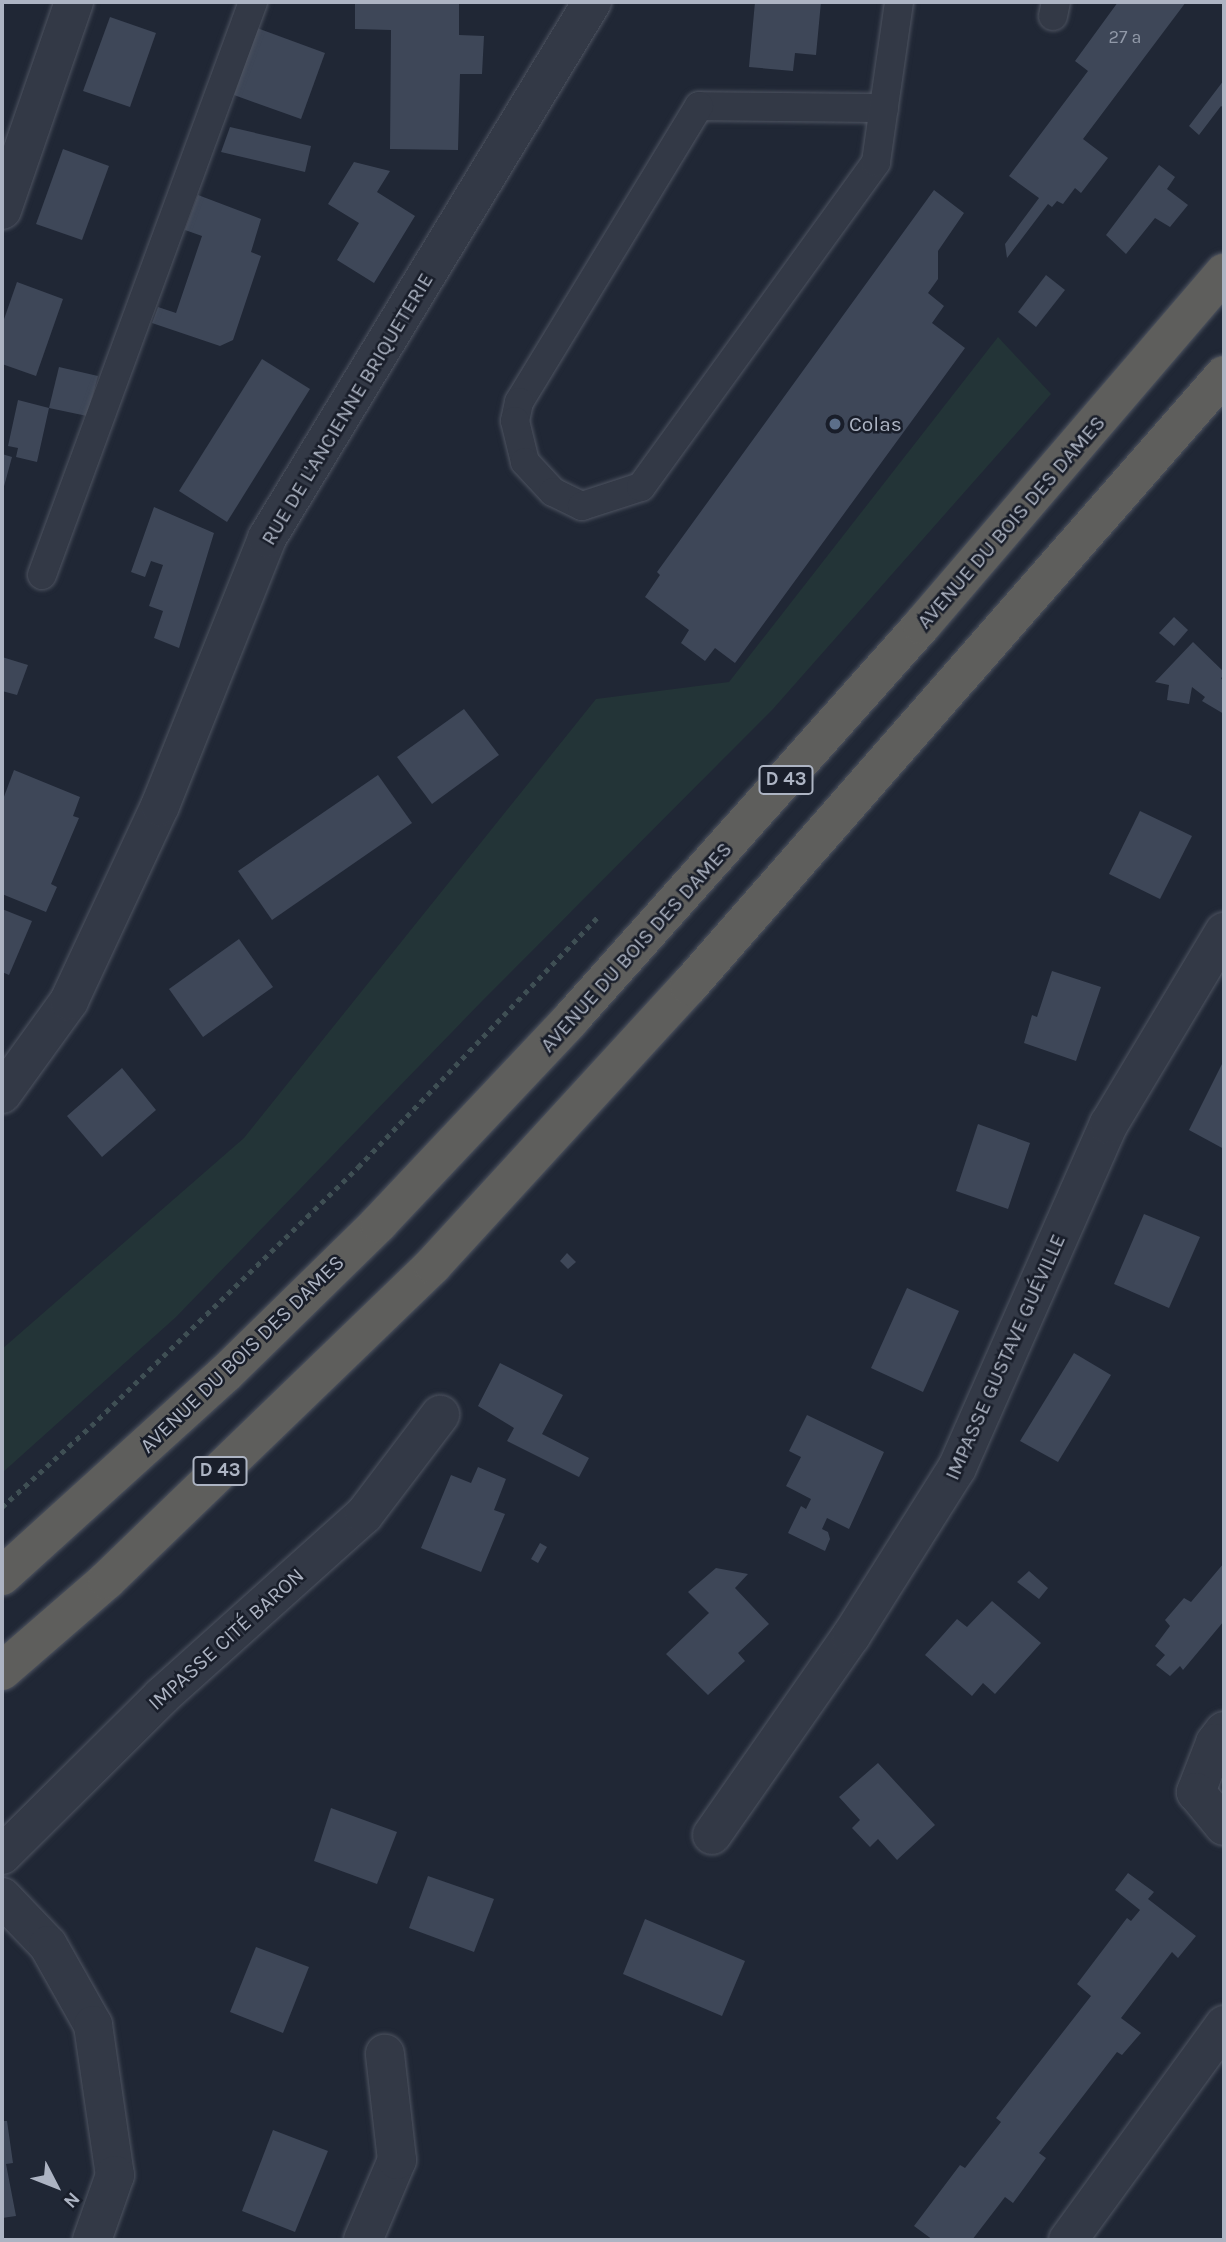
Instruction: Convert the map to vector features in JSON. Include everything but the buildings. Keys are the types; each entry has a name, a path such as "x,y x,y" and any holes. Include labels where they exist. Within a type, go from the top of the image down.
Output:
{"highway":[{"name":"AVENUE DU BOIS DES DAMES","path":"2,1576 245,1354 379,1223 571,1019 913,636 1224,273"},
{"name":"D 43","path":"2,1671 107,1580 433,1265 689,986 1224,375"}],"street":[{"path":"2,210 74,2"},
{"name":"RUE DE L'ANCIENNE BRIQUETERIE","path":"2,1094 69,1002 160,806 267,538 592,2"},
{"name":"IMPASSE GUSTAVE GUÉVILLE","path":"712,1836 851,1636 957,1468 1109,1124 1224,932"},
{"name":"IMPASSE CITÉ BARON","path":"2,1855 162,1696 363,1516 440,1415"},
{"path":"1224,1731 1215,1743 1196,1792 1224,1826"},
{"path":"2,1896 48,1945 93,2025 115,2175 92,2240"},
{"path":"1068,2240 1224,2025"},
{"path":"363,2240 397,2160 386,2054"}],"lane":[{"path":"42,575 253,2"},
{"path":"884,108 699,106 519,402 515,422 525,462 553,492 582,506 641,487 876,162 900,2"}],"path":[{"path":"2,1507 92,1426 358,1167 607,908"}],"shaded area":[{"path":"998,337 1051,394 773,709 484,999 176,1317 2,1473 2,1349 244,1138 596,699 729,682"}],"place":[{"name":"Colas","path":"835,424"}]}
